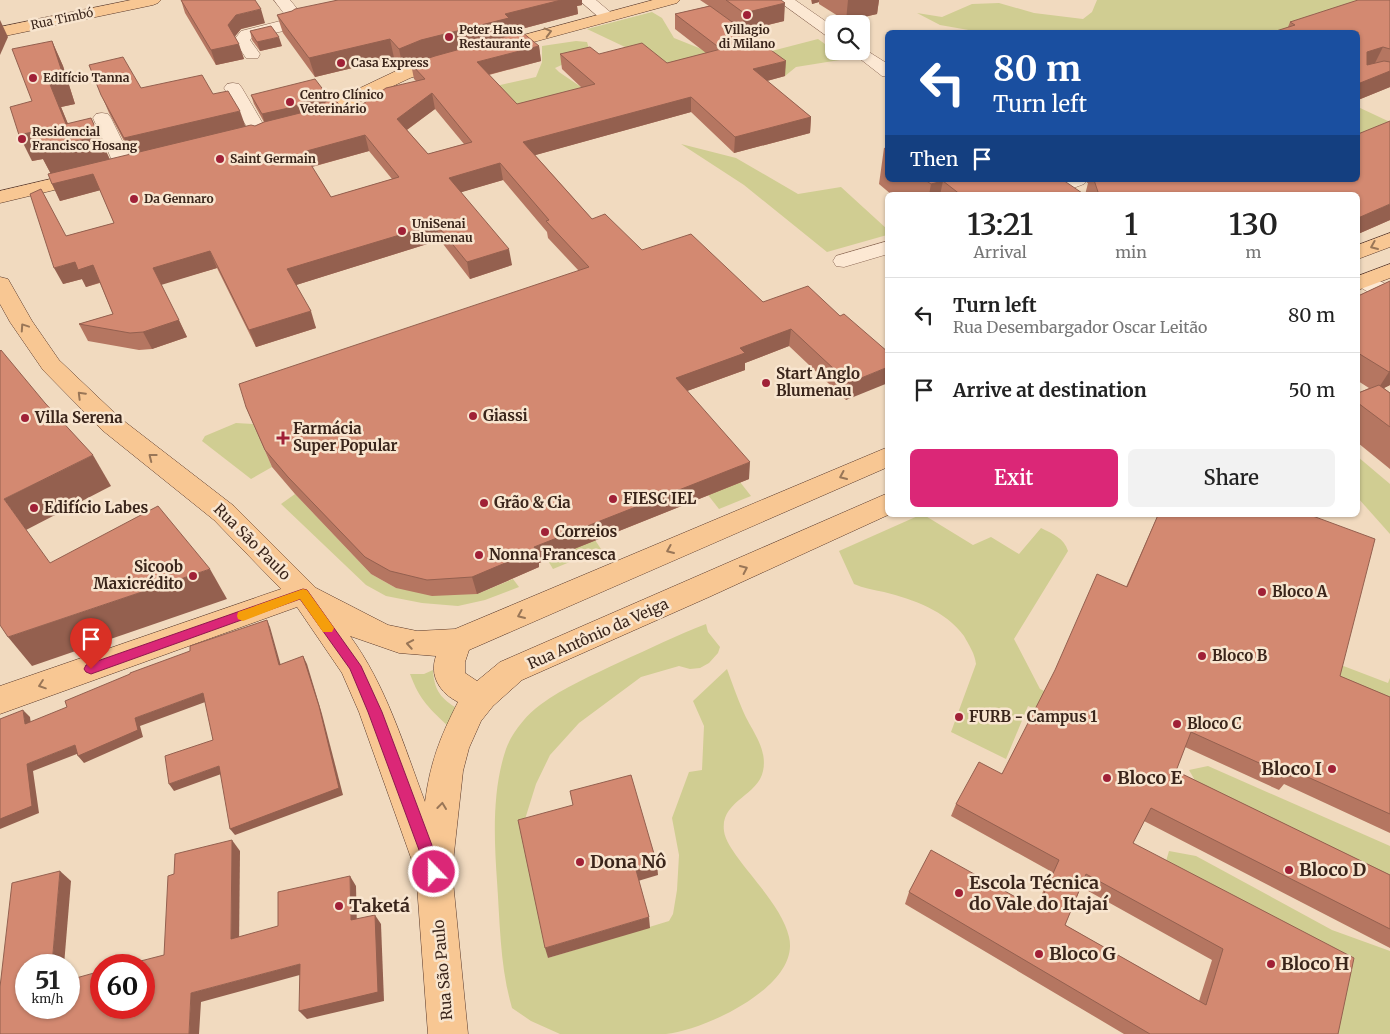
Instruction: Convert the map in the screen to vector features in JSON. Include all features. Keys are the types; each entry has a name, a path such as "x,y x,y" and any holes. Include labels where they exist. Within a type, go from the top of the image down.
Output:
{"main road":[{"name":"Rua Timbó","path":"0,32 153,0"},
{"path":"240,138 274,130 335,108 404,74 607,16 672,0"},
{"path":"0,197 144,162"},
{"path":"1360,252 1390,239"},
{"path":"1361,283 1390,270"},
{"name":"Rua São Paulo","path":"0,284 21,322 51,365 111,424 224,513 303,594 355,666 375,712 434,872 448,1034"},
{"path":"0,700 303,594 361,629 394,640 426,646 458,641 885,457"},
{"name":"Rua Antônio da Veiga","path":"434,872 446,771 469,712 482,696 511,672 885,504"},
{"path":"458,641 450,655 448,673 452,682 466,692 482,696"}],"street":[{"path":"252,54 242,40 247,34 291,25 296,21 296,17 282,0"},
{"path":"587,0 607,16"},
{"path":"785,0 825,28"},
{"path":"870,59 885,70"},
{"path":"232,88 274,130"},
{"path":"102,118 125,167"},
{"path":"1049,190 1072,182"},
{"path":"844,261 885,248"},
{"path":"1361,283 1390,295"}],"shaded area":[{"path":"1097,0 1390,0 1313,14 1287,30 969,30 940,25 917,13 942,17 972,4 999,3 1034,13 1083,19 1092,12"},
{"path":"652,12 662,18 674,38 719,56 663,73 644,56 587,29"},
{"path":"818,39 825,44 825,60 840,60 796,67 785,76 756,55"},
{"path":"576,41 587,42 590,52 555,68 587,91 529,110 513,104 496,86 536,77 542,62 542,46"},
{"path":"1360,108 1390,122 1360,149"},
{"path":"681,144 736,158 798,194 841,187 885,227 885,236 827,252 744,185"},
{"path":"236,423 253,424 272,467 251,479 202,441 205,436"},
{"path":"1360,459 1390,484 1390,534 1360,500"},
{"path":"740,482 751,496 719,509 708,495"},
{"path":"295,494 371,574 396,588 477,594 513,579 519,587 485,600 458,606 422,603 386,596 366,585 281,504"},
{"path":"916,517 927,517 973,545 991,537 1019,554 1041,528 1058,537 1068,551 1014,639 1040,689 1136,734 1123,749 1028,706 1006,759 951,732 976,664 973,653 964,636 948,619 928,607 854,584 839,551"},
{"path":"595,540 601,549 553,569 547,559"},
{"path":"706,624 708,632 720,647 718,653 709,663 700,668 690,669 679,666 641,677 579,723 550,755 536,784 521,832 548,958 669,921 673,914 677,890 679,855 672,818 689,772 702,770 704,726 693,701 727,669 743,711 761,747 764,763 760,780 728,812 724,821 724,831 734,852 781,916 789,937 789,955 780,972 766,988 747,1002 703,1024 683,1031 666,1034 560,1034 531,1021 512,1008 505,977 496,865 495,814 498,781 506,749 525,719 549,699 589,677"},
{"path":"1233,624 1388,683 1390,678 1390,707"},
{"path":"433,670 438,692 455,707 450,728 426,704 410,674 424,674"},
{"path":"1208,766 1390,846 1390,889 1201,791 1189,770"},
{"path":"1169,851 1196,856 1332,930 1390,951 1390,1034 1326,1034 1164,868"}],"building":[{"path":"181,0 255,0 261,9 236,15 228,25 239,44 211,50"},
{"path":"338,0 561,0 505,14 509,18 421,40 399,49 390,39 309,58 277,15 295,9"},
{"path":"726,0 781,0 785,3 744,13"},
{"path":"1358,0 1390,0 1390,49 1383,47 1367,52 1367,65 1384,61 1390,62 1390,71 1360,83 1360,30 1279,30 1295,25 1290,22"},
{"path":"710,6 786,61 753,69 811,117 735,137 691,97 523,142 592,219 605,214 642,250 691,234 763,302 808,286 840,316 844,314 885,349 885,368 849,383 791,329 740,348 745,353 676,378 750,462 534,547 536,550 472,577 427,580 390,571 365,557 288,477 265,450 246,407 239,384 589,267 546,221 549,220 500,163 449,178 509,249 467,262 436,224 287,269 311,311 249,330 210,251 153,268 179,320 143,332 130,333 79,324 113,314 93,265 78,270 75,262 54,268 30,194 41,189 66,236 114,223 93,174 52,184 48,174 251,125 255,126 304,112 334,98 347,115 386,88 425,79 411,64 522,32 539,46 477,62 517,104 595,84 560,54 590,47 599,54 642,43 667,63 721,49 675,14","holes":["432,93 472,142 428,154 397,119","365,135 399,177 331,197 303,152"]},
{"path":"271,26 279,37 257,42 250,31"},
{"path":"52,41 64,78 49,82 66,124 91,118 99,136 38,150 32,132 19,135 10,107 32,101 12,49"},
{"path":"123,57 141,88 202,75 213,94 228,91 240,111 124,138 101,95 89,65"},
{"path":"315,79 325,92 293,107 262,114 251,95"},
{"path":"1390,121 1390,204 1360,217 1360,192 1098,192 1095,182 1360,182 1360,133"},
{"path":"944,182 1066,182 1081,192 957,192"},
{"path":"1390,281 1389,372 1360,354 1360,295"},
{"path":"1,350 45,403 93,455 4,499 50,563 158,506 210,569 8,637 0,625"},
{"path":"1379,385 1390,393 1390,427 1360,404 1360,392"},
{"path":"1157,517 1315,517 1375,539 1340,676 1390,697 1390,814 1292,770 1290,777 1191,732 1176,771 1390,875 1390,929 1151,808 1133,843 1354,958 1338,1034 1150,1034 909,892 931,850 1037,909 1059,860 956,804 979,762 1002,774 1055,670 1097,574 1127,587","holes":["1086,874 1223,949 1206,1005 1065,925"]},
{"path":"267,620 279,665 303,656 319,706 339,788 230,829 219,766 169,784 165,756 213,740 203,693 135,718 138,730 78,756 75,745 27,764 32,806 0,819 0,719 23,710 25,724 67,707 65,701 130,673 190,651 190,646"},
{"name":"Dona Nô","path":"631,775 657,864 636,870 649,917 545,948 518,820 573,805 570,791"},
{"path":"232,840 231,939 278,926 278,892 350,876 351,920 375,915 378,992 299,1011 300,964 191,993 189,1034 0,1034 0,987 12,883 60,871 53,954 15,954 15,1019 80,1019 80,977 90,974 90,1019 155,1019 155,957 164,955 168,876 174,874 175,854"}],"slow traffic":[{"path":"243,616 303,594 328,628"}],"place":[{"name":"Villagio di Milano","path":"747,15"},
{"name":"Peter Haus Restaurante","path":"449,37"},
{"name":"Casa Express","path":"341,63"},
{"name":"Edifício Tanna","path":"33,78"},
{"name":"Centro Clínico Veterinário","path":"290,102"},
{"name":"Residencial Francisco Hosang","path":"22,139"},
{"name":"Saint Germain","path":"220,159"},
{"name":"Da Gennaro","path":"134,199"},
{"name":"UniSenai Blumenau","path":"402,231"},
{"name":"Start Anglo Blumenau","path":"766,383"},
{"name":"Giassi","path":"473,416"},
{"name":"Villa Serena","path":"25,418"},
{"name":"Farmácia Super Popular","path":"283,438"},
{"name":"FIESC IEL","path":"613,499"},
{"name":"Grão & Cia","path":"484,503"},
{"name":"Edifício Labes","path":"34,508"},
{"name":"Correios","path":"545,532"},
{"name":"Nonna Francesca","path":"479,555"},
{"name":"Sicoob Maxicrédito","path":"193,576"},
{"name":"Bloco A","path":"1262,592"},
{"name":"Bloco B","path":"1202,656"},
{"name":"FURB - Campus 1","path":"959,717"},
{"name":"Bloco C","path":"1177,724"},
{"name":"Bloco I","path":"1332,769"},
{"name":"Bloco E","path":"1107,778"},
{"name":"Dona Nô","path":"580,862"},
{"name":"Bloco D","path":"1289,870"},
{"name":"Escola Técnica do Vale do Itajaí","path":"959,893"},
{"name":"Taketá","path":"339,906"},
{"name":"Bloco G","path":"1039,954"},
{"name":"Bloco H","path":"1271,964"}],"route":[{"path":"91,669 303,594 355,666 375,712 434,872"}]}
